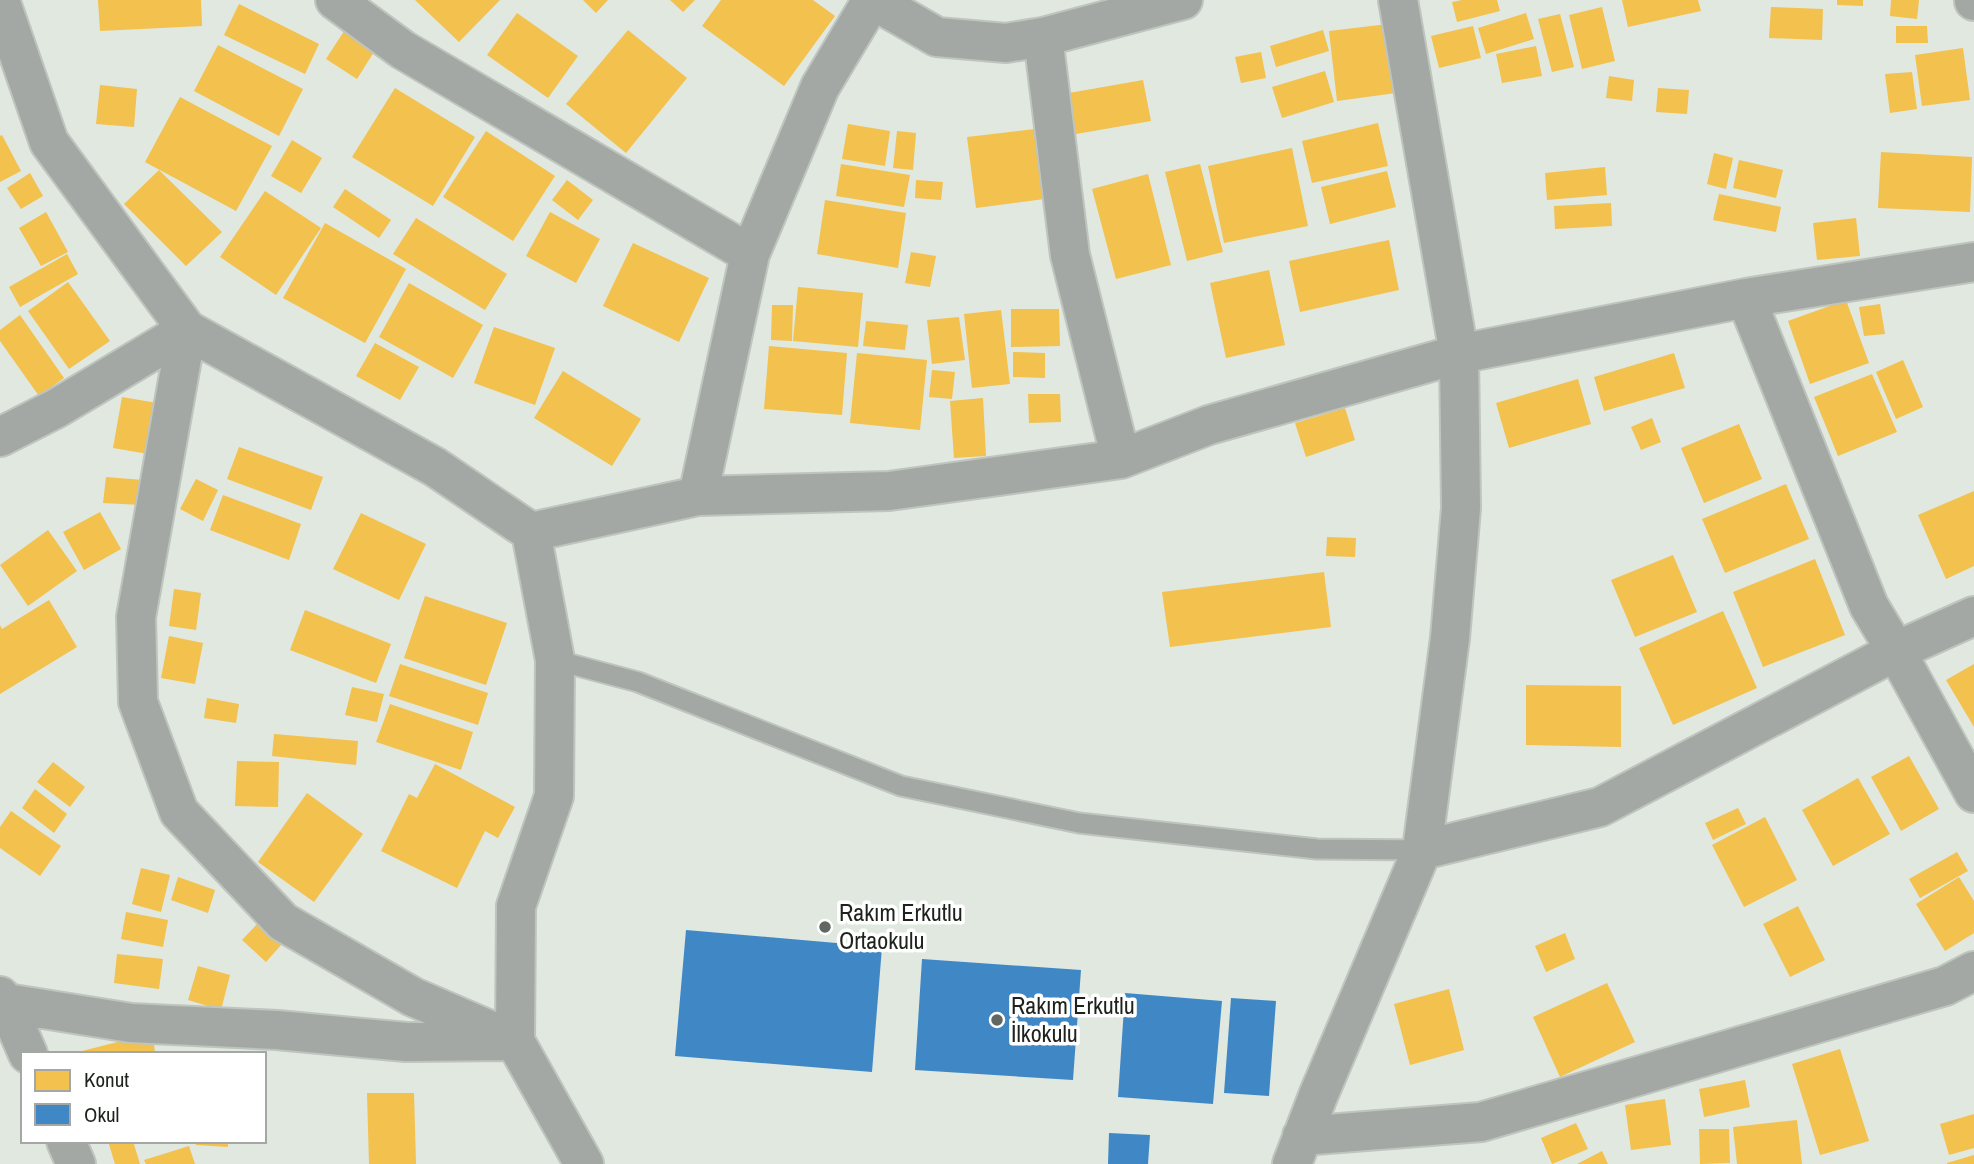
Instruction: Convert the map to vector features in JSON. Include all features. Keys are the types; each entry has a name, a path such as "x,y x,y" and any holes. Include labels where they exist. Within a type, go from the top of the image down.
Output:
{"street":[{"path":"0,0 49,142 187,330 435,467 531,532 555,660 554,796 516,906 515,1041 584,1164"},
{"path":"335,0 403,50 750,254"},
{"path":"698,496 750,254 820,87 872,0 937,37 1006,43 1043,37 1183,0"},
{"path":"1297,1150 1422,850 1450,638 1461,508 1459,354 1398,0"},
{"path":"1043,37 1070,255 1121,459"},
{"path":"531,532 698,496 889,491 1121,459 1209,425 1459,354 1746,298 1974,262"},
{"path":"1746,298 1869,606 1974,793"},
{"path":"0,437 57,408 187,330"},
{"path":"187,330 136,617 138,702 179,812 283,922 413,997 515,1041"},
{"path":"1422,850 1600,807 1896,651 1974,616"},
{"path":"1297,1150 1481,1122 1945,986 1974,971"},
{"path":"3,1000 131,1023 278,1030 406,1042 515,1041"},
{"path":"3,1000 27,1052"},
{"path":"67,1143 76,1164"}],"lane":[{"path":"555,660 638,682 901,786 1079,823 1317,849 1422,850"}],"building: Konut":[{"path":"98,0 201,0 202,26 100,31"},
{"path":"415,0 500,0 459,42"},
{"path":"583,0 608,0 596,13"},
{"path":"670,0 695,0 683,12"},
{"path":"721,0 813,0 835,16 784,86 702,26"},
{"path":"1497,0 1500,11 1457,22 1452,2"},
{"path":"1622,0 1698,0 1701,11 1628,27"},
{"path":"1837,0 1863,0 1863,6 1837,5"},
{"path":"1891,0 1919,0 1917,19 1890,16"},
{"path":"239,4 319,44 305,74 224,35"},
{"path":"1602,7 1615,61 1582,69 1569,15"},
{"path":"1771,7 1823,9 1822,40 1769,38"},
{"path":"517,13 578,56 548,98 487,55"},
{"path":"1526,13 1534,39 1486,54 1478,28"},
{"path":"1560,14 1574,67 1552,72 1538,19"},
{"path":"1388,24 1396,93 1337,101 1329,31"},
{"path":"1473,26 1481,58 1439,68 1431,36"},
{"path":"1896,26 1927,26 1928,43 1896,43"},
{"path":"346,28 377,47 357,79 326,59"},
{"path":"628,30 687,78 626,153 566,104"},
{"path":"1323,30 1329,51 1276,67 1270,46"},
{"path":"218,45 303,89 279,136 194,91"},
{"path":"1536,46 1542,76 1502,83 1496,54"},
{"path":"1963,48 1970,100 1922,106 1915,55"},
{"path":"1261,52 1266,78 1241,83 1235,57"},
{"path":"1325,71 1334,102 1282,118 1272,87"},
{"path":"1912,72 1917,109 1890,113 1885,74"},
{"path":"1609,76 1634,80 1632,101 1606,98"},
{"path":"1143,80 1151,121 1076,134 1069,93"},
{"path":"100,85 137,89 134,127 96,124"},
{"path":"395,88 475,137 433,206 352,157"},
{"path":"1658,88 1689,90 1687,114 1656,112"},
{"path":"180,97 272,146 236,211 145,162"},
{"path":"1378,123 1388,166 1312,183 1302,141"},
{"path":"848,124 890,131 885,166 842,159"},
{"path":"1043,128 1052,198 976,208 967,137"},
{"path":"486,131 555,176 513,241 443,197"},
{"path":"897,131 916,133 913,170 893,168"},
{"path":"2,135 21,171 0,182 0,136"},
{"path":"292,140 322,158 301,193 271,176"},
{"path":"1292,148 1308,226 1224,243 1208,166"},
{"path":"1881,152 1972,157 1970,212 1878,208"},
{"path":"1714,153 1733,158 1726,189 1707,184"},
{"path":"1739,160 1783,170 1776,198 1733,188"},
{"path":"841,164 910,175 904,207 836,196"},
{"path":"1200,164 1223,252 1187,261 1165,172"},
{"path":"1605,167 1607,195 1547,200 1545,173"},
{"path":"159,170 222,232 186,266 124,204"},
{"path":"1387,171 1396,207 1330,224 1321,187"},
{"path":"30,173 43,196 21,209 7,188"},
{"path":"1148,174 1171,265 1116,279 1092,189"},
{"path":"567,180 593,200 578,220 552,200"},
{"path":"916,180 943,182 941,200 915,198"},
{"path":"345,189 391,220 379,238 333,207"},
{"path":"265,191 321,228 276,295 220,257"},
{"path":"1719,194 1781,207 1776,232 1713,220"},
{"path":"825,200 906,213 898,268 817,254"},
{"path":"1611,203 1612,226 1555,229 1554,206"},
{"path":"46,212 68,252 41,266 19,228"},
{"path":"550,212 600,239 576,283 526,256"},
{"path":"416,218 507,274 485,310 393,254"},
{"path":"1856,218 1860,256 1817,260 1813,223"},
{"path":"325,223 406,269 365,343 283,298"},
{"path":"1389,240 1399,290 1300,312 1289,261"},
{"path":"633,243 709,278 679,342 603,306"},
{"path":"911,252 936,256 930,287 905,283"},
{"path":"67,254 78,274 20,307 9,287"},
{"path":"1269,270 1285,345 1226,358 1210,283"},
{"path":"68,282 110,341 69,369 28,311"},
{"path":"409,283 483,325 453,378 379,337"},
{"path":"798,287 863,293 858,347 793,341"},
{"path":"1846,300 1869,363 1810,384 1788,321"},
{"path":"1880,304 1885,334 1864,336 1859,307"},
{"path":"772,305 793,305 792,341 771,340"},
{"path":"1011,309 1059,309 1060,346 1011,347"},
{"path":"1001,310 1010,384 972,388 964,314"},
{"path":"20,315 64,378 39,396 0,341 0,330"},
{"path":"959,317 965,360 932,364 927,320"},
{"path":"866,321 908,325 905,350 863,346"},
{"path":"494,327 555,348 535,405 474,383"},
{"path":"375,343 419,367 400,400 356,376"},
{"path":"769,346 847,353 842,415 764,409"},
{"path":"1013,352 1045,353 1045,378 1013,377"},
{"path":"857,353 927,360 920,430 850,423"},
{"path":"1674,353 1685,388 1604,411 1594,377"},
{"path":"1903,360 1923,407 1896,419 1876,372"},
{"path":"932,370 955,372 952,399 929,397"},
{"path":"563,371 641,419 612,466 534,418"},
{"path":"1872,374 1897,432 1838,456 1814,397"},
{"path":"1578,379 1591,424 1509,448 1496,403"},
{"path":"1028,394 1060,394 1061,422 1029,423"},
{"path":"122,397 157,403 148,454 113,448"},
{"path":"983,398 986,456 954,458 950,401"},
{"path":"1345,408 1355,440 1306,457 1295,423"},
{"path":"1652,418 1661,442 1641,450 1631,427"},
{"path":"1739,424 1762,479 1704,503 1681,448"},
{"path":"239,447 323,477 311,510 227,479"},
{"path":"106,477 143,480 141,505 103,503"},
{"path":"196,479 218,490 203,521 180,509"},
{"path":"1786,484 1809,539 1725,573 1702,519"},
{"path":"1974,491 1974,566 1946,579 1918,515"},
{"path":"223,495 301,524 289,560 210,530"},
{"path":"100,512 121,549 84,570 63,532"},
{"path":"361,513 426,544 399,600 333,569"},
{"path":"48,530 77,571 28,606 0,565"},
{"path":"1327,537 1356,538 1355,557 1326,556"},
{"path":"1673,555 1697,612 1635,637 1611,580"},
{"path":"1815,559 1845,635 1763,667 1733,592"},
{"path":"1324,572 1331,627 1170,647 1162,592"},
{"path":"174,589 201,593 196,630 169,626"},
{"path":"425,596 507,623 486,685 404,658"},
{"path":"49,600 77,647 0,694 0,625 2,629"},
{"path":"305,610 391,644 376,683 290,650"},
{"path":"1723,611 1757,688 1673,725 1639,648"},
{"path":"169,636 203,643 195,684 161,678"},
{"path":"400,664 488,693 478,725 389,696"},
{"path":"1974,664 1974,727 1946,680"},
{"path":"1526,685 1621,686 1621,747 1526,745"},
{"path":"352,687 384,694 377,722 345,715"},
{"path":"207,698 239,704 236,723 204,718"},
{"path":"390,704 473,732 461,770 376,742"},
{"path":"274,734 358,741 356,765 272,756"},
{"path":"1909,756 1939,809 1901,831 1871,777"},
{"path":"237,761 279,762 278,807 235,806"},
{"path":"53,762 85,787 70,807 37,782"},
{"path":"435,764 515,807 498,838 485,831 457,888 381,851 409,794 417,798"},
{"path":"1858,778 1890,834 1833,866 1802,810"},
{"path":"35,789 67,814 54,833 22,808"},
{"path":"307,793 363,834 314,902 258,862"},
{"path":"1738,808 1746,824 1713,840 1705,823"},
{"path":"11,811 61,846 40,876 0,848 0,827"},
{"path":"1765,817 1797,880 1744,907 1712,845"},
{"path":"1957,852 1968,871 1920,898 1909,879"},
{"path":"141,868 170,875 161,912 132,904"},
{"path":"178,877 215,890 208,913 171,900"},
{"path":"1959,877 1974,901 1974,933 1945,951 1916,904"},
{"path":"1798,906 1825,960 1790,977 1763,924"},
{"path":"126,912 168,920 163,947 121,939"},
{"path":"258,923 282,944 266,962 242,940"},
{"path":"1565,933 1575,959 1546,972 1535,946"},
{"path":"117,954 163,959 159,989 114,983"},
{"path":"198,966 230,975 221,1010 188,1000"},
{"path":"1607,983 1635,1042 1560,1077 1533,1017"},
{"path":"1449,989 1464,1050 1410,1065 1394,1004"},
{"path":"153,1033 155,1052 82,1051"},
{"path":"1840,1049 1869,1141 1820,1155 1792,1064"},
{"path":"1745,1080 1750,1107 1704,1117 1699,1089"},
{"path":"367,1093 414,1093 416,1164 369,1164"},
{"path":"1665,1099 1671,1145 1631,1150 1625,1105"},
{"path":"1974,1114 1974,1148 1949,1155 1940,1124"},
{"path":"1797,1120 1802,1164 1737,1164 1733,1127"},
{"path":"1576,1123 1588,1149 1552,1164 1541,1138"},
{"path":"1699,1129 1729,1129 1730,1163 1700,1164"},
{"path":"109,1143 134,1143 140,1164 115,1164"},
{"path":"228,1143 228,1147 196,1145"},
{"path":"189,1146 195,1164 146,1164 144,1160"},
{"path":"1602,1151 1608,1164 1577,1164"},
{"path":"1974,1155 1974,1164 1947,1164 1947,1163"}],"building: Okul":[{"name":"Rakım Erkutlu Ortaokulu","path":"686,930 882,947 872,1072 675,1056"},
{"name":"Rakım Erkutlu İlkokulu","path":"922,959 1081,970 1073,1080 915,1070"},
{"path":"1125,993 1222,1001 1213,1104 1118,1097"},
{"path":"1231,998 1276,1001 1269,1096 1224,1093"},
{"path":"1109,1133 1150,1135 1148,1164 1108,1164"}],"place":[{"name":"Rakım Erkutlu Ortaokulu","path":"825,927"},
{"name":"Rakım Erkutlu İlkokulu","path":"997,1020"}]}
